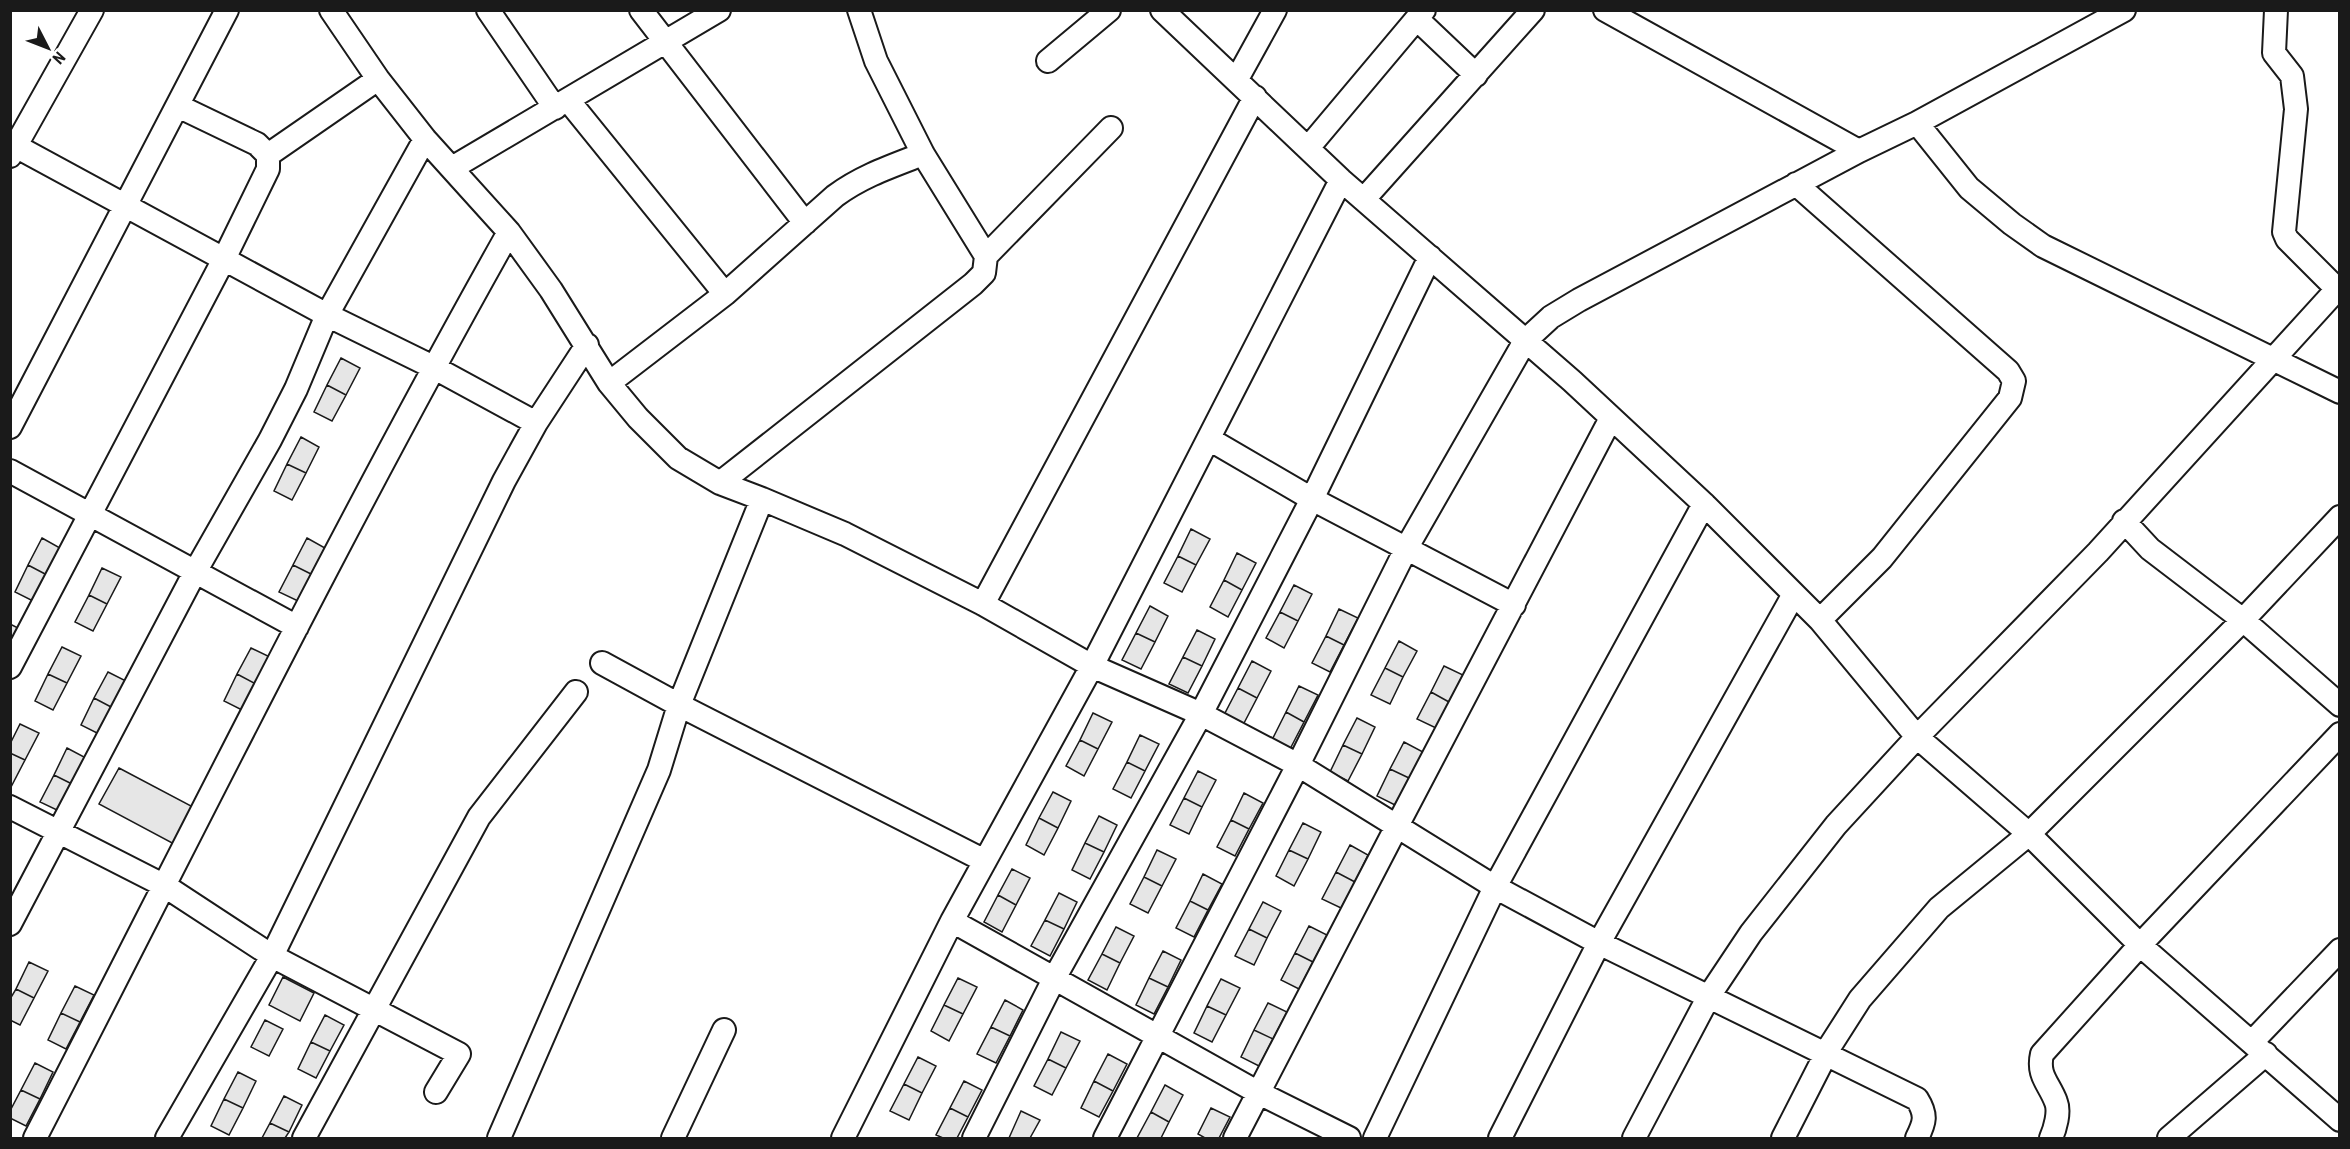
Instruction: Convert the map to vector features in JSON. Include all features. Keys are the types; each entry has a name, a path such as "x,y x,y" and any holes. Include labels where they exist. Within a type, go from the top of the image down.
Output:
{"street":[{"path":"92,10 12,148 126,204 327,315 433,367 536,423"},
{"path":"10,427 227,10"},
{"path":"331,10 378,79 425,139 509,232 587,345 609,383 638,418 678,458 720,483 845,534 983,604 1092,666 1201,714 1298,765 1495,887 1599,943 1917,1099 1925,1111 1925,1123 1917,1138"},
{"path":"488,10 562,104 725,294"},
{"path":"641,10 804,223"},
{"path":"452,168 719,10"},
{"path":"860,10 876,61 923,154 986,256"},
{"path":"1048,61 1109,10"},
{"path":"1162,10 1341,180 1525,341 1704,504 1820,620 1917,737 2028,834 2140,945 2340,1120"},
{"path":"1237,79 1275,10"},
{"path":"1364,199 1533,10"},
{"path":"1605,10 1859,151"},
{"path":"1105,1138 1298,765 1407,547 1525,341 1551,317 1579,300 1859,151 1917,123 2124,10"},
{"path":"1634,1138 1709,996 1750,933 1836,825 1917,737 2098,552 2338,287 2287,239 2284,232 2296,109 2292,76 2274,53 2277,10"},
{"path":"1308,147 1421,15 1476,75"},
{"path":"268,155 378,79"},
{"path":"983,604 1255,97"},
{"path":"10,667 224,259 268,169 268,155 257,144 178,106"},
{"path":"1917,123 1969,188 2012,224 2043,246 2340,393"},
{"path":"720,483 973,284 984,273 986,256 1111,128"},
{"path":"10,924 195,572 270,440 296,388 327,315 425,139"},
{"path":"609,383 725,294 835,196 854,182 923,154"},
{"path":"843,1138 952,921 1092,666 1341,180"},
{"path":"1796,184 2008,371 2014,381 2010,398 1908,526 1882,558 1820,620"},
{"path":"34,1138 433,367 509,232"},
{"path":"974,1138 1054,977 1201,714 1312,499 1430,257"},
{"path":"167,1138 272,956 504,482 536,423 587,345"},
{"path":"1235,1138 1611,418"},
{"path":"1209,439 1312,499 1514,605"},
{"path":"10,471 297,627"},
{"path":"499,1138 659,770 679,705 762,500"},
{"path":"1375,1138 1495,887 1704,504"},
{"path":"1783,1138 1826,1054 1860,999 1939,908 2028,834 2243,620 2340,517"},
{"path":"2124,521 2150,549 2243,620 2340,705"},
{"path":"1500,1138 1599,943 1794,594"},
{"path":"603,663 679,705 985,861"},
{"path":"304,1138 479,817 576,692"},
{"path":"2051,1138 2057,1118 2057,1104 2042,1076 2039,1065 2042,1054 2140,945 2340,734"},
{"path":"10,807 165,886 272,956 459,1054 436,1092"},
{"path":"952,921 1259,1093 1349,1138"},
{"path":"2169,1138 2259,1048 2340,950"},
{"path":"673,1138 724,1030"}],"building":[{"path":"341,358 360,368 346,395 327,385"},
{"path":"327,385 346,395 332,421 314,412"},
{"path":"301,437 319,447 306,473 287,464"},
{"path":"287,464 306,473 292,500 274,491"},
{"path":"1191,529 1210,539 1196,565 1178,556"},
{"path":"42,538 60,548 47,575 28,565"},
{"path":"307,538 325,548 311,574 293,565"},
{"path":"1237,553 1256,563 1242,590 1224,580"},
{"path":"1178,556 1196,565 1182,592 1164,583"},
{"path":"28,565 47,575 33,601 15,592"},
{"path":"293,565 311,574 298,601 279,592"},
{"path":"102,568 121,577 107,604 89,595"},
{"path":"1224,580 1242,590 1228,617 1210,607"},
{"path":"1294,585 1312,594 1298,621 1280,612"},
{"path":"89,595 107,604 93,631 75,622"},
{"path":"1150,606 1168,616 1155,642 1136,633"},
{"path":"1339,609 1358,618 1344,645 1326,636"},
{"path":"1280,612 1298,621 1284,648 1266,638"},
{"path":"10,624 20,629 10,646"},
{"path":"1197,630 1215,639 1202,666 1183,657"},
{"path":"1136,633 1155,642 1141,669 1122,660"},
{"path":"1326,636 1344,645 1330,672 1312,663"},
{"path":"1399,641 1417,651 1403,677 1385,668"},
{"path":"62,647 81,656 67,683 48,674"},
{"path":"251,648 270,657 256,684 237,674"},
{"path":"1183,657 1202,666 1188,693 1169,684"},
{"path":"1252,661 1271,671 1257,698 1238,688"},
{"path":"1444,666 1463,675 1449,702 1431,692"},
{"path":"1385,668 1403,677 1390,704 1371,695"},
{"path":"108,672 126,681 113,708 94,698"},
{"path":"48,674 67,683 53,710 35,701"},
{"path":"237,674 256,684 242,710 224,701"},
{"path":"1299,686 1318,695 1304,722 1286,712"},
{"path":"1238,688 1257,698 1243,725 1224,715"},
{"path":"1431,692 1449,702 1436,728 1417,719"},
{"path":"94,698 113,708 99,734 81,725"},
{"path":"1286,712 1304,722 1290,749 1272,740"},
{"path":"1093,713 1112,722 1098,749 1080,740"},
{"path":"1357,718 1375,727 1362,754 1343,745"},
{"path":"20,724 39,733 25,760 10,753 10,744"},
{"path":"1140,735 1159,744 1145,771 1127,762"},
{"path":"1080,740 1098,749 1084,776 1066,766"},
{"path":"1404,742 1423,752 1409,778 1390,769"},
{"path":"1343,745 1362,754 1348,781 1330,772"},
{"path":"67,748 86,758 72,784 54,775"},
{"path":"10,753 25,760 11,787 10,787"},
{"path":"1127,762 1145,771 1131,798 1113,789"},
{"path":"119,768 193,807 174,844 99,804"},
{"path":"1390,769 1409,778 1395,805 1377,796"},
{"path":"1198,771 1216,780 1202,807 1184,798"},
{"path":"54,775 72,784 59,811 40,802"},
{"path":"1053,792 1071,801 1058,828 1039,818"},
{"path":"1244,793 1263,803 1249,829 1231,820"},
{"path":"1184,798 1202,807 1189,834 1170,825"},
{"path":"1099,816 1117,825 1104,852 1085,843"},
{"path":"1039,818 1058,828 1044,855 1026,845"},
{"path":"1231,820 1249,829 1235,856 1217,847"},
{"path":"1303,823 1321,832 1308,859 1289,850"},
{"path":"1085,843 1104,852 1090,879 1072,870"},
{"path":"1350,845 1368,855 1355,882 1336,872"},
{"path":"1157,850 1176,859 1162,886 1144,877"},
{"path":"1289,850 1308,859 1294,886 1276,876"},
{"path":"1012,869 1030,878 1016,905 998,895"},
{"path":"1336,872 1355,882 1341,908 1322,899"},
{"path":"1203,874 1222,884 1208,910 1190,901"},
{"path":"1144,877 1162,886 1148,913 1130,904"},
{"path":"1059,893 1077,902 1064,929 1045,920"},
{"path":"998,895 1016,905 1002,932 984,922"},
{"path":"1190,901 1208,910 1194,937 1176,928"},
{"path":"1263,902 1281,911 1267,938 1249,929"},
{"path":"1045,920 1064,929 1050,956 1031,946"},
{"path":"1309,926 1327,935 1313,962 1295,953"},
{"path":"1116,927 1134,936 1120,963 1102,954"},
{"path":"1249,929 1267,938 1254,965 1235,956"},
{"path":"1163,951 1181,960 1168,987 1149,978"},
{"path":"1295,953 1313,962 1299,989 1281,980"},
{"path":"1102,954 1120,963 1107,990 1088,980"},
{"path":"29,962 48,971 34,998 16,989"},
{"path":"283,977 314,993 300,1021 269,1005"},
{"path":"958,978 977,987 963,1014 944,1005"},
{"path":"1149,978 1168,987 1154,1014 1136,1005"},
{"path":"1221,979 1240,988 1226,1015 1207,1006"},
{"path":"75,986 94,995 80,1022 61,1013"},
{"path":"16,989 34,998 20,1025 10,1020 10,999"},
{"path":"1005,1000 1023,1010 1010,1036 991,1027"},
{"path":"1268,1003 1287,1012 1273,1039 1254,1030"},
{"path":"944,1005 963,1014 949,1041 931,1031"},
{"path":"1207,1006 1226,1015 1212,1042 1194,1033"},
{"path":"61,1013 80,1022 66,1049 48,1040"},
{"path":"325,1015 344,1025 330,1051 311,1042"},
{"path":"265,1020 283,1029 269,1056 251,1047"},
{"path":"991,1027 1010,1036 996,1063 977,1054"},
{"path":"1254,1030 1273,1039 1259,1066 1241,1057"},
{"path":"1061,1032 1080,1041 1066,1068 1048,1059"},
{"path":"311,1042 330,1051 316,1078 298,1069"},
{"path":"1108,1054 1127,1064 1113,1091 1094,1081"},
{"path":"918,1057 936,1066 922,1093 904,1084"},
{"path":"1048,1059 1066,1068 1052,1095 1034,1086"},
{"path":"35,1063 53,1072 40,1099 21,1090"},
{"path":"238,1072 256,1081 243,1108 224,1099"},
{"path":"964,1081 982,1090 968,1117 950,1108"},
{"path":"1094,1081 1113,1091 1099,1117 1081,1108"},
{"path":"904,1084 922,1093 909,1120 890,1111"},
{"path":"1165,1085 1183,1095 1169,1122 1151,1112"},
{"path":"21,1090 40,1099 26,1126 10,1118 10,1111"},
{"path":"284,1096 302,1105 289,1132 270,1123"},
{"path":"224,1099 243,1108 229,1135 211,1126"},
{"path":"950,1108 968,1117 957,1138 943,1138 936,1135"},
{"path":"1211,1108 1230,1117 1219,1138 1205,1138 1198,1134"},
{"path":"1021,1111 1040,1120 1030,1138 1009,1138"},
{"path":"1151,1112 1169,1122 1161,1138 1137,1138"},
{"path":"270,1123 289,1132 285,1138 262,1138"}]}
